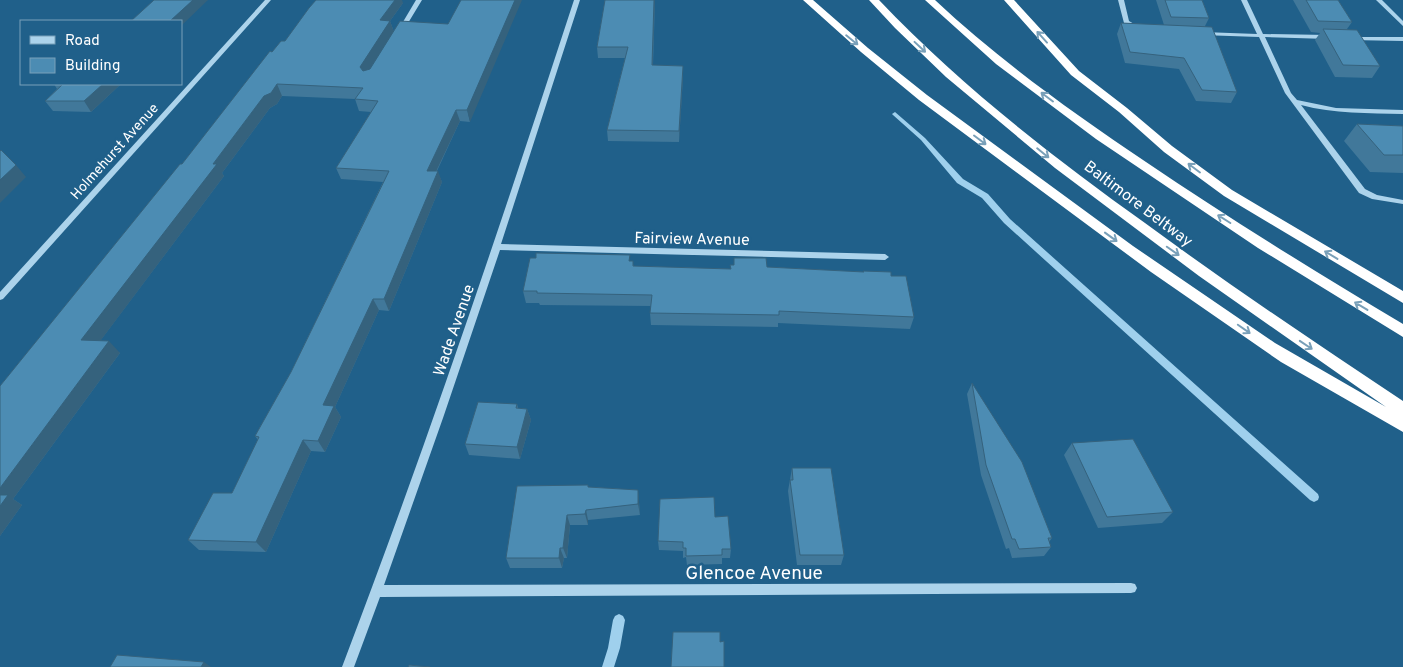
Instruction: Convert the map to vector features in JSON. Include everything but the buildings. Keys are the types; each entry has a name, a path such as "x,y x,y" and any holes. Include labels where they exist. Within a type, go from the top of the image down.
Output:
{"highway":[{"path":"808,0 841,32 896,77 1013,166 1119,243 1270,348 1403,426"},
{"name":"Baltimore Beltway","path":"874,0 894,22 954,79 1044,153 1144,230 1294,337 1403,410"},
{"name":"Baltimore Beltway","path":"930,0 1005,65 1085,126 1190,198 1403,331"},
{"path":"1009,0 1075,73 1175,154 1228,193 1403,298"}],"street":[{"name":"Holmehurst Avenue","path":"0,297 268,0"},
{"path":"394,40 419,0"},
{"name":"Wade Avenue","path":"348,667 377,591 498,247 577,0"},
{"path":"1121,0 1126,22 1146,32"},
{"path":"1244,0 1288,93 1362,191 1374,197 1403,202"},
{"path":"1380,0 1403,24"},
{"path":"1194,34 1336,38"},
{"path":"1346,38 1403,39"},
{"path":"1296,102 1311,107 1330,109 1403,112"},
{"name":"Fairview Avenue","path":"498,247 885,257"},
{"name":"Glencoe Avenue","path":"377,591 1132,588"}],"waterway":[{"path":"895,114 923,139 960,181 985,196 1007,221 1314,497"},
{"path":"608,667 614,648 619,620"}]}
